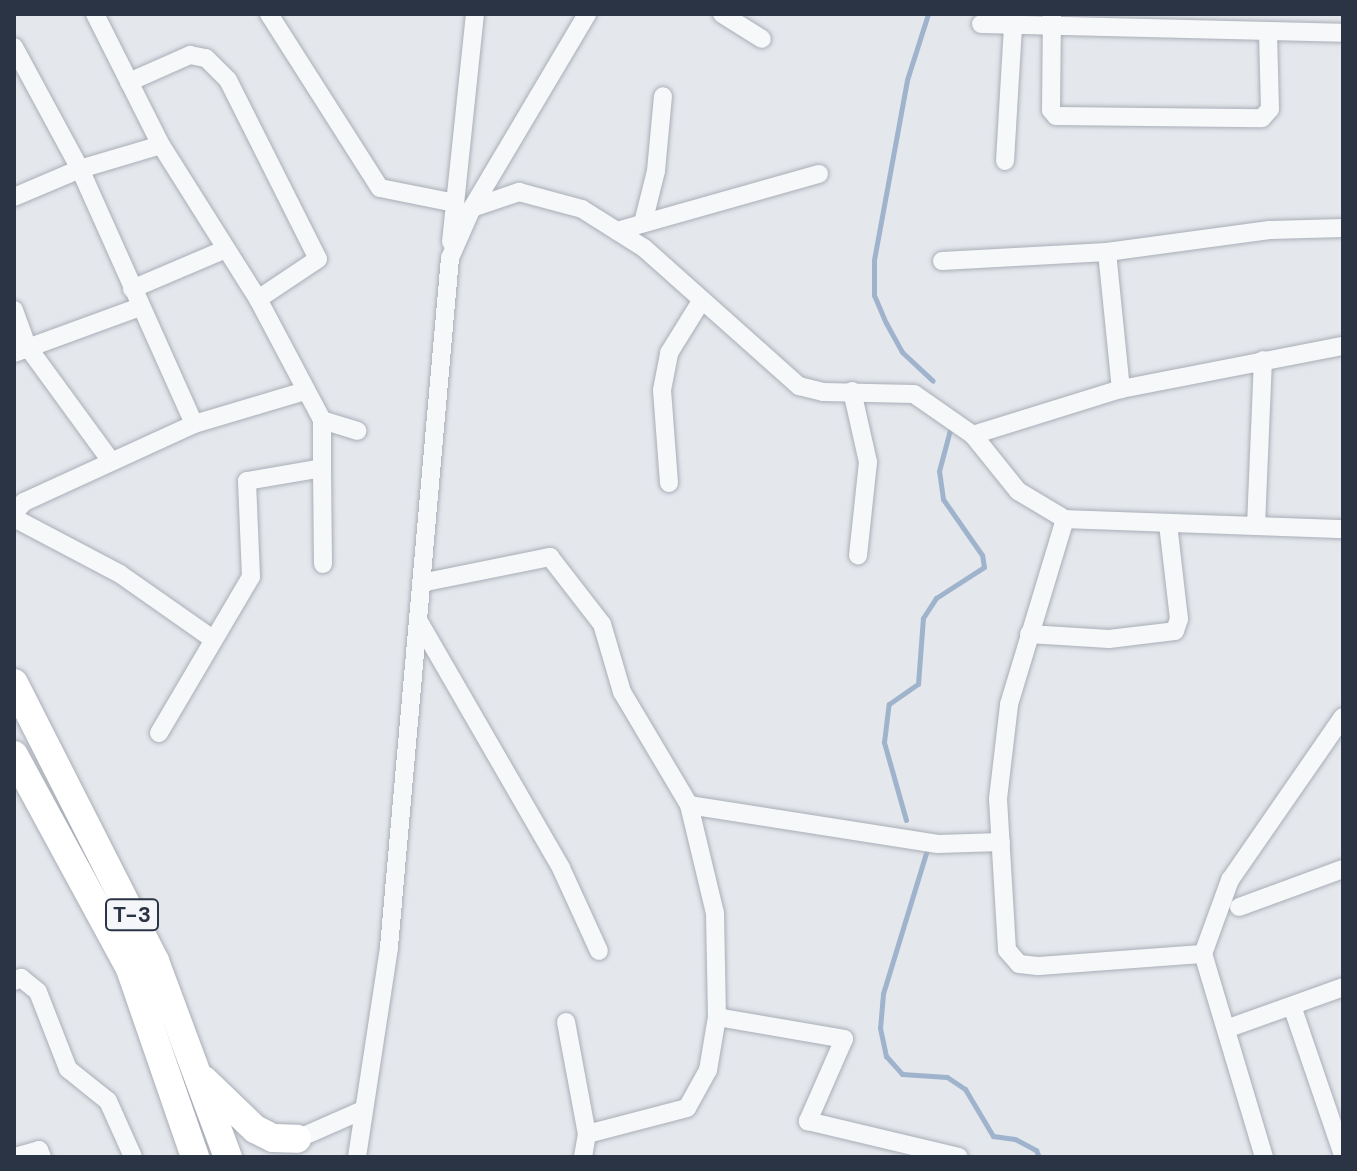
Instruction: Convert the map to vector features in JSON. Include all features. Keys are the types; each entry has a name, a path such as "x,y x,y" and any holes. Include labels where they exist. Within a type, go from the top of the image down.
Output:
{"main road":[{"name":"T-3","path":"14,683 155,961 228,1157"},
{"name":"T-3","path":"14,755 130,969 195,1157"},
{"path":"197,1073 255,1129 288,1148"}],"street":[{"path":"95,14 161,145 258,299 322,420 323,564"},
{"path":"269,14 380,188 463,206 519,192 582,209 644,248 700,303 799,386 914,394 973,435 1018,491 1065,519 1343,529"},
{"path":"357,1157 389,947 450,258 463,206 475,14"},
{"path":"463,206 587,14"},
{"path":"722,14 762,39"},
{"path":"1052,21 1051,110 1056,116 1262,118 1270,109 1268,32"},
{"path":"981,24 1013,26 1052,21 1343,33"},
{"path":"1005,161 1013,26"},
{"path":"14,47 80,169 194,424"},
{"path":"129,82 190,55 206,58 228,80 318,259 258,299"},
{"path":"643,223 656,171 663,96"},
{"path":"14,197 80,169 161,145"},
{"path":"617,231 819,174"},
{"path":"942,261 1107,252 1270,230 1343,228"},
{"path":"132,289 226,249"},
{"path":"1107,252 1121,389"},
{"path":"669,483 662,390 669,353 700,303"},
{"path":"21,350 140,307"},
{"path":"14,310 21,350 110,460"},
{"path":"973,435 1121,389 1343,346"},
{"path":"1256,526 1263,360"},
{"path":"213,639 120,574 14,516 24,502 110,460 194,424 305,391"},
{"path":"852,391 868,462 858,555"},
{"path":"322,420 357,431"},
{"path":"159,733 251,577 247,481 322,468"},
{"path":"1065,519 1009,705 998,799 1011,960 1038,966 1203,954"},
{"path":"1029,634 1109,639 1175,631 1179,619 1168,524"},
{"path":"421,583 550,557 602,624 622,692 689,805 715,913 717,1017 708,1070 687,1108 587,1134"},
{"path":"418,620 561,868 599,951"},
{"path":"1264,1157 1203,954 1230,880 1343,717"},
{"path":"689,805 938,844 1001,842"},
{"path":"1239,907 1343,869"},
{"path":"14,981 21,978 38,992 68,1069 108,1101 133,1157"},
{"path":"1226,1029 1343,987"},
{"path":"1292,1006 1343,1155"},
{"path":"717,1017 844,1039 808,1121 959,1157"},
{"path":"566,1022 587,1134 583,1157"},
{"path":"288,1148 363,1110"},
{"path":"15,1157 39,1150 42,1157"}],"waterway":[{"path":"928,14 907,80 874,260 874,295 902,352 933,381"},
{"path":"906,820 884,742 889,704 918,684 923,618 936,598 984,567 982,555 943,499 939,471 950,430"},
{"path":"926,853 883,994 880,1028 886,1056 902,1074 947,1077 965,1089 993,1136 1015,1139 1036,1150 1039,1157"}]}
